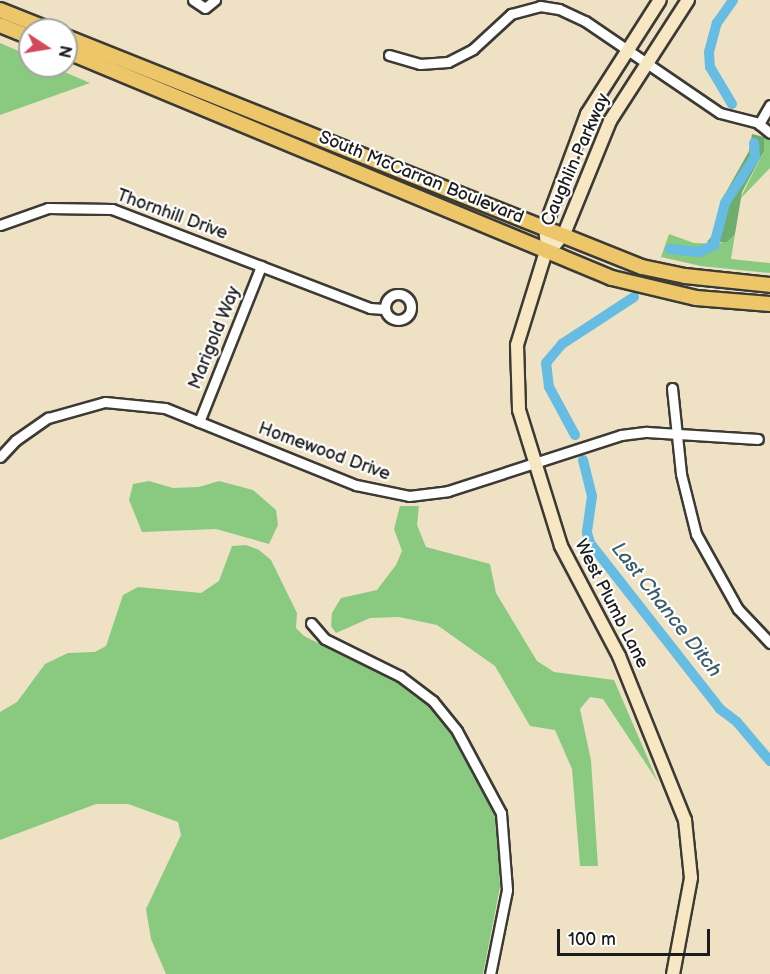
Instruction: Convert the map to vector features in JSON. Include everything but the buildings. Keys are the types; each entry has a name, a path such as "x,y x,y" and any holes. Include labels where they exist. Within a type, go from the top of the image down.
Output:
{"main road":[{"name":"Caughlin Parkway","path":"660,0 587,114 545,227 547,248 554,247 564,234 610,121 645,62 688,0"},
{"path":"0,10 20,18"},
{"path":"0,25 18,32"},
{"name":"South McCarran Boulevard","path":"78,42 642,267 707,279 770,285"},
{"name":"South McCarran Boulevard","path":"78,56 547,248 589,270 696,298 770,304"},
{"name":"West Plumb Lane","path":"547,248 523,320 515,367 519,410 561,546 622,664 685,820 691,878 673,974"}],"street":[{"path":"192,0 205,8 215,0"},
{"path":"389,55 420,64 448,62 473,49 511,14 540,6 568,12 720,113 759,123 763,131 770,133"},
{"path":"759,123 770,105"},
{"name":"Thornhill Drive","path":"0,225 48,208 101,207 131,214 370,308 384,309"},
{"name":"Marigold Way","path":"199,422 261,266"},
{"path":"672,388 679,434 681,474 696,534 738,609 770,643"},
{"name":"Homewood Drive","path":"0,457 32,428 85,405 146,404 199,422 356,485 389,494 448,491 621,435 679,434 758,439"},
{"path":"311,623 325,639 400,676 433,701 457,730 501,813 507,890 490,974"}],"green space":[{"path":"0,43 18,51 18,78 78,78 90,83 0,115"},
{"path":"752,134 764,137 764,151 742,192 735,234 727,242 707,242 716,231 721,201 749,151"},
{"path":"764,137 770,138 770,168 740,199 764,151"},
{"path":"669,234 694,243 719,244 735,234 731,259 770,263 770,273 701,266 661,257"},
{"path":"149,481 173,488 199,487 219,481 253,490 276,510 278,525 269,544 216,529 142,532 129,500 133,484"},
{"path":"400,506 419,506 417,525 426,547 490,564 496,593 537,661 554,672 614,680 658,782 603,699 590,697 580,709 591,760 598,866 580,866 572,769 555,730 530,726 495,666 437,625 399,617 370,618 336,633 331,626 332,613 341,598 377,590 396,565 402,551 394,529"},
{"path":"246,545 259,550 271,560 297,613 296,628 304,636 399,683 433,708 450,727 493,809 498,832 500,887 483,974 166,974 151,939 146,909 181,835 178,822 128,804 96,804 0,840 0,712 17,702 45,664 68,653 95,652 106,646 123,595 138,587 201,593 219,581 232,546"}],"waterway":[{"name":"Last Chance Ditch","path":"732,104 710,67 709,52 717,23 733,0"},
{"name":"Last Chance Ditch","path":"670,249 699,252 714,245 725,203 755,157 754,143"},
{"name":"Last Chance Ditch","path":"575,435 549,387 546,363 562,344 634,297"},
{"name":"Last Chance Ditch","path":"583,460 592,496 587,533 590,543 720,709 737,722 770,761"}]}
